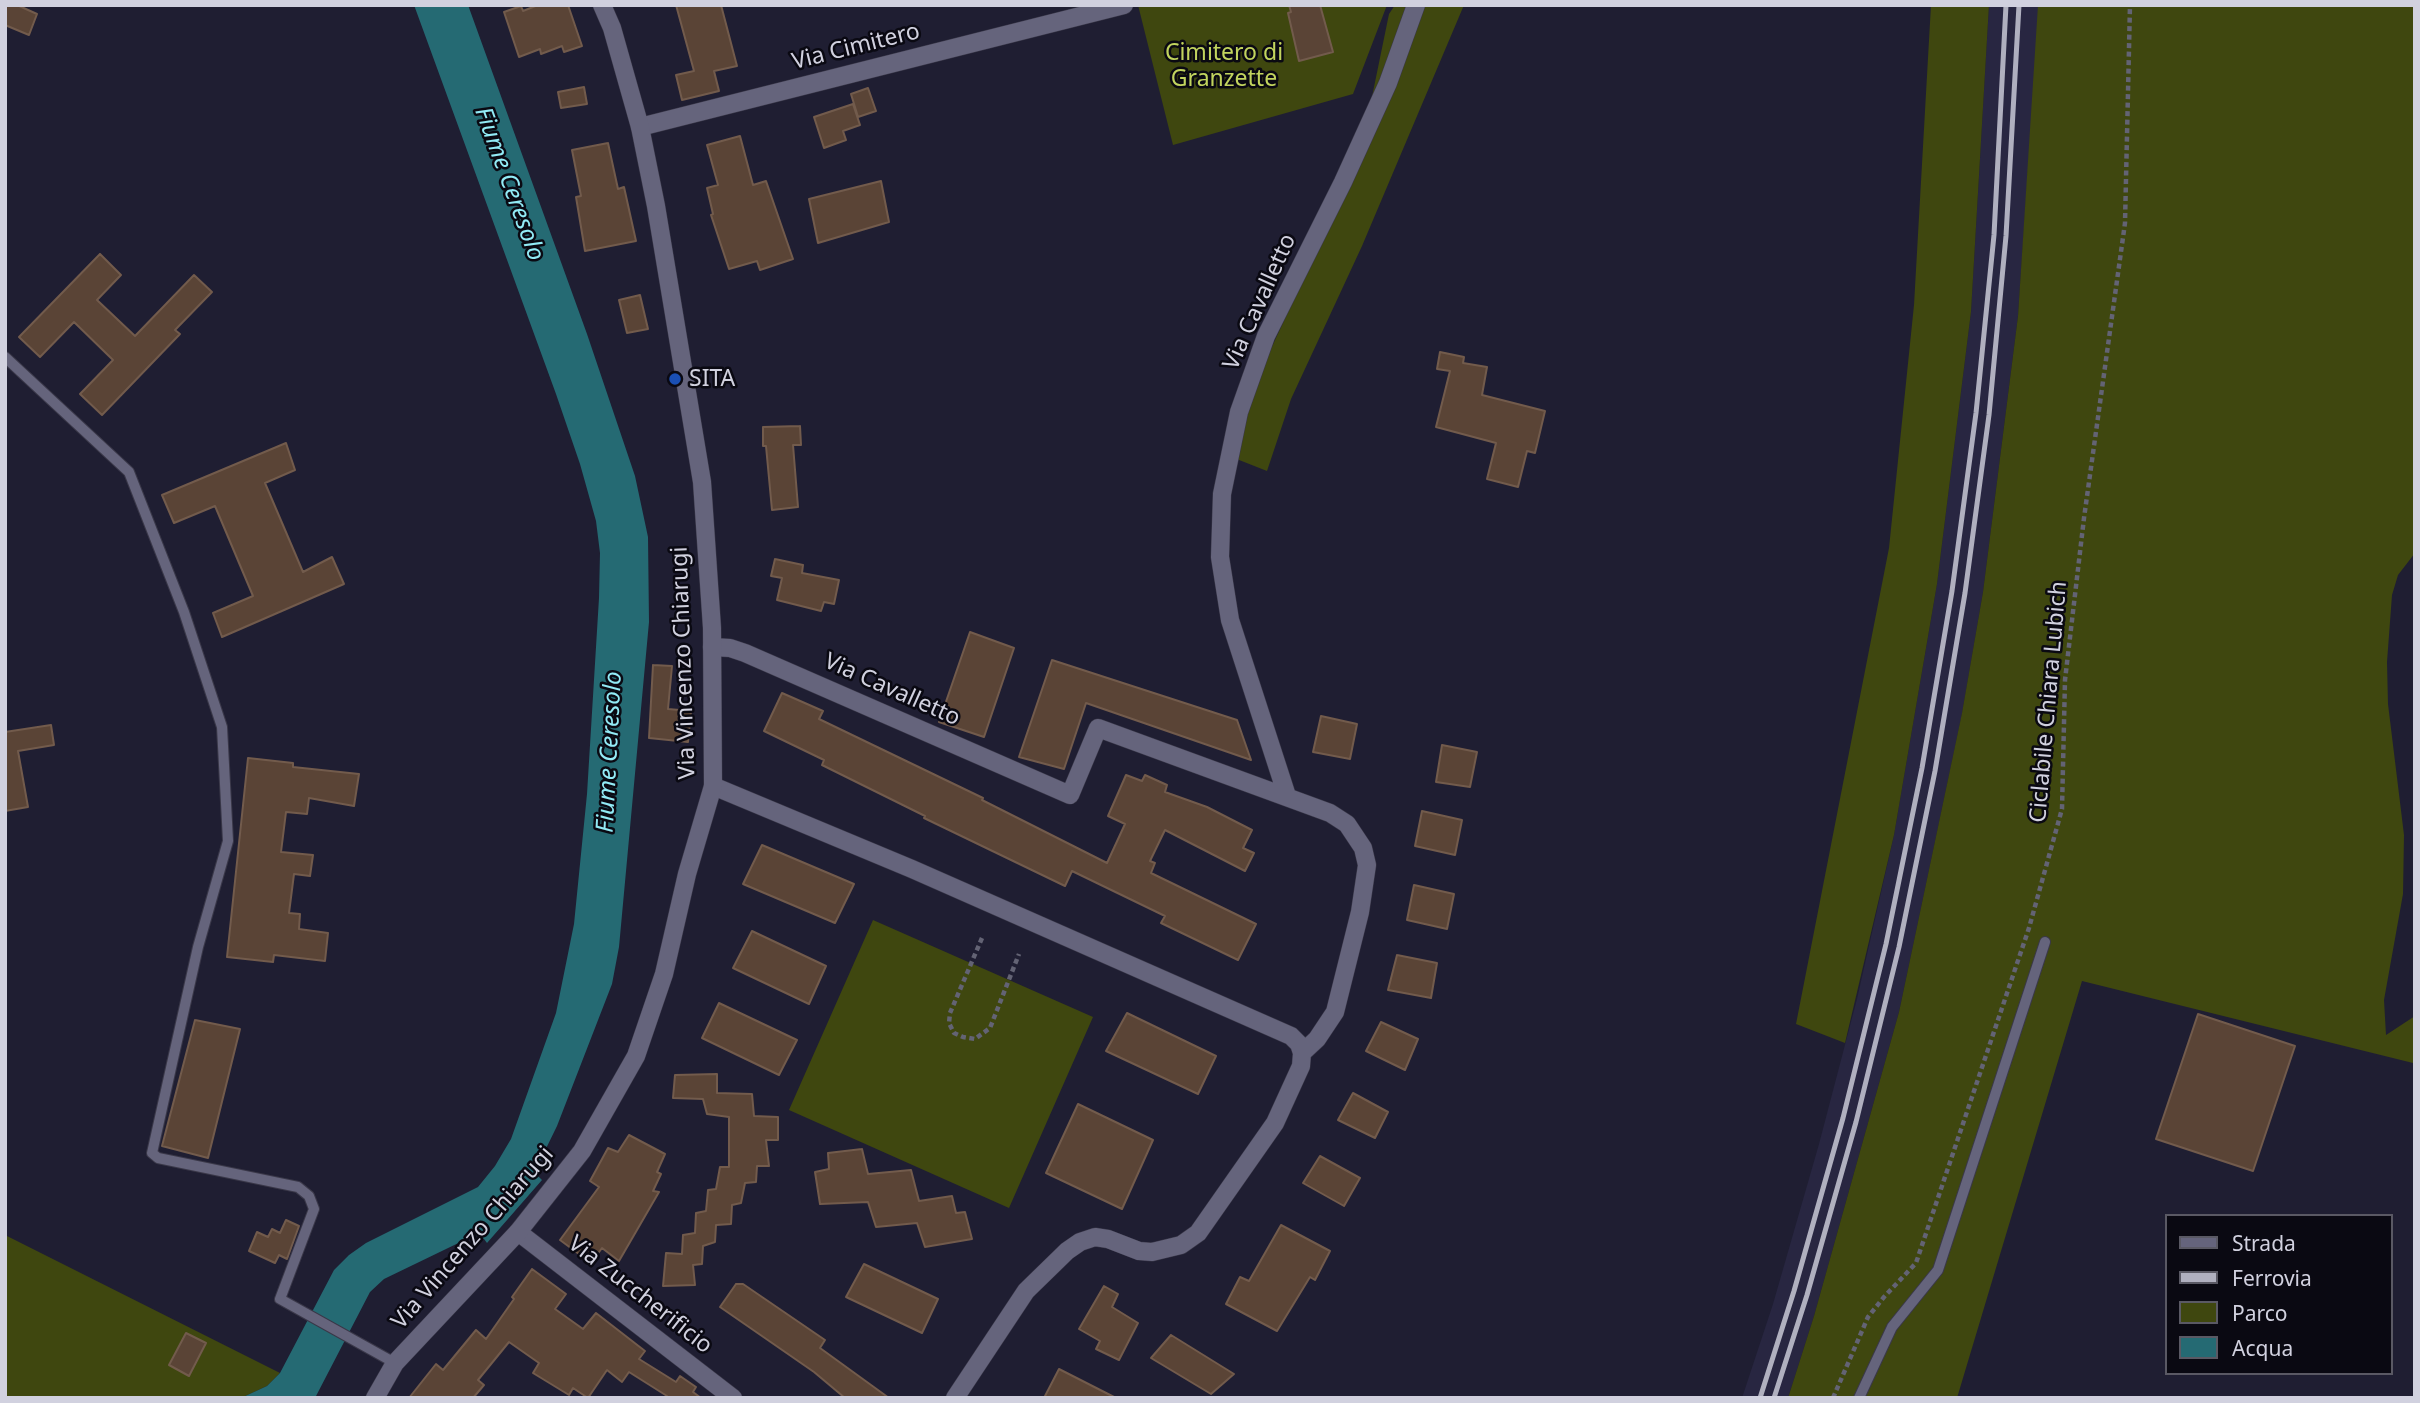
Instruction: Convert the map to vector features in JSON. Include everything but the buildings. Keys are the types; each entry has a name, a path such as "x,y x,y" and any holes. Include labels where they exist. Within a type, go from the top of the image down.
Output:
{"street":[{"name":"Via Vincenzo Chiarugi","path":"375,1398 395,1363 517,1231 582,1151 636,1056 664,974 687,874 713,786 712,647 702,482 656,206 639,127 612,27 602,5"},
{"name":"Via Cimitero","path":"639,127 1124,5"},
{"name":"Via Cavalletto","path":"1287,796 1230,620 1220,557 1222,494 1239,412 1266,336 1343,182 1388,83 1416,5"},
{"name":"Via Cavalletto","path":"712,647 730,648 745,653 1070,795 1098,727 1287,796 1330,813 1347,824 1363,848 1367,865 1360,912 1335,1012 1317,1039 1302,1052"},
{"path":"713,786 912,869 1291,1036 1299,1044 1302,1052 1301,1066 1275,1123 1198,1233 1181,1245 1152,1252 1139,1251 1095,1237 1074,1247 1026,1291 955,1398"},
{"name":"Via Zuccherificio","path":"517,1231 733,1398"}],"lane":[{"path":"5,357 129,472 184,612 222,727 228,841 198,947 152,1153 158,1158 298,1187 309,1196 314,1209 280,1299 395,1363"},
{"path":"1858,1398 1892,1327 1938,1270 2045,942"}],"path":[{"name":"Ciclabile Chiara Lubich","path":"1833,1398 1868,1317 1916,1263 2029,928 2062,809 2065,680 2084,518 2125,223 2130,5"},
{"path":"982,938 950,1013 949,1023 954,1032 963,1037 975,1039 990,1028 1019,954"}],"shaded area":[{"path":"1989,5 2038,5 2038,25 2018,316 1983,592 1962,714 1899,1012 1814,1316 1788,1398 1742,1398 1773,1304 1819,1144 1857,999 1894,835 1937,584 1971,312"}],"green space":[{"name":"Cimitero di Granzette","path":"1138,5 1387,5 1353,94 1173,145"},
{"path":"1395,5 1464,5 1362,246 1291,399 1267,471 1234,458 1252,390 1310,264 1366,126 1389,14"},
{"path":"1931,5 1989,5 1971,312 1937,584 1894,835 1845,1043 1796,1024 1889,548 1914,305"},
{"path":"2038,5 2415,5 2415,553 2398,575 2392,595 2387,662 2388,704 2404,835 2403,894 2384,1000 2386,1035 2415,1016 2415,1069 2413,1063 2082,981 1957,1398 1788,1398 1814,1316 1899,1012 1962,713 1983,592 2018,316"},
{"path":"873,920 1093,1017 1009,1208 789,1110"},
{"path":"5,1235 280,1373 267,1386 241,1398 5,1398"}],"water":[{"name":"Fiume Ceresolo","path":"414,5 468,5 587,334 635,476 648,537 649,622 619,947 612,984 557,1126 536,1169 542,1180 487,1243 475,1235 384,1279 370,1292 315,1398 241,1398 267,1386 280,1373 334,1270 349,1255 366,1243 478,1187 495,1166 511,1139 556,1013 574,924 587,794 599,598 600,553 596,521 556,394"}],"railway":[{"path":"1760,1398 1794,1291 1843,1118 1886,944 1922,768 1952,591 1976,413 1994,235 2006,5"},
{"path":"1774,1398 1807,1295 1856,1122 1899,947 1935,771 1965,593 1989,415 2006,236 2019,5"}],"place":[{"name":"SITA","path":"675,379"}]}
